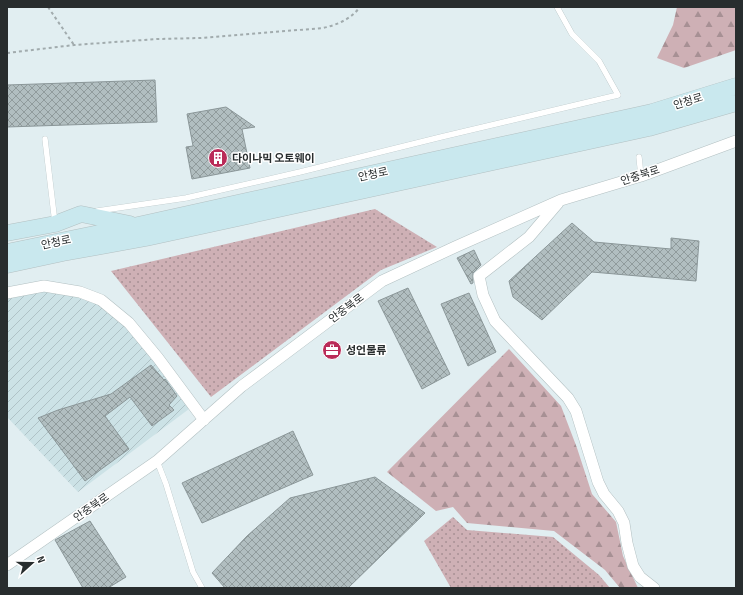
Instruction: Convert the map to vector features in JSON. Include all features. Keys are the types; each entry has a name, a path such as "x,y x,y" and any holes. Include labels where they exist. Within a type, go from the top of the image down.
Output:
{"street":[{"name":"안청로","path":"7,252 138,225 652,112 736,86"},
{"name":"안청로","path":"7,265 63,252 146,238 649,128 736,103"},
{"name":"안중북로","path":"7,565 157,461 242,386 382,281 455,246 561,200 641,176 736,141"},
{"path":"561,200 529,237 479,276 483,295 495,321 568,398 576,411 598,482 604,494 618,511 624,523 627,543 634,566 640,577 654,588"},
{"path":"7,233 56,224 81,214 138,225"},
{"path":"7,293 44,286 80,292 101,300 129,323 158,358 204,420"}],"lane":[{"path":"81,214 186,198 618,95 599,61 572,34 556,7"},
{"path":"44,139 56,224"},
{"path":"639,157 641,176"},
{"path":"157,461 166,484 193,572 202,588"}],"path":[{"path":"48,7 74,45"},
{"path":"7,53 74,45 157,39 200,38 323,28 337,25 357,12 360,7"}],"shaded area":[{"path":"45,289 81,296 101,303 130,329 189,409 78,492 7,417 7,298"}],"green space":[{"path":"677,7 736,7 736,50 684,68 657,58 673,25"},
{"path":"375,209 437,247 381,270 211,397 111,271"},
{"path":"509,349 561,406 592,494 616,522 623,556 638,588 620,588 605,570 554,531 467,523 453,507 436,511 387,472"},
{"path":"453,517 467,530 553,537 599,575 610,588 451,588 424,541"}],"building":[{"path":"155,80 157,122 7,127 7,85"},
{"path":"226,107 255,127 242,129 250,168 192,179 186,147 193,146 187,114"},
{"path":"572,223 594,242 671,249 671,238 699,241 696,281 592,272 542,320 513,297 509,281"},
{"path":"474,250 481,265 473,273 473,283 471,284 457,258"},
{"path":"408,288 450,374 422,389 378,301"},
{"path":"469,293 496,352 468,366 441,304"},
{"path":"151,365 164,380 165,379 177,396 169,405 174,410 152,426 130,397 105,416 129,449 85,481 38,418 58,410 111,394"},
{"path":"293,431 313,475 202,523 182,483"},
{"path":"375,477 425,513 348,588 225,588 212,573 247,536 290,498"},
{"path":"90,521 126,577 108,588 83,588 55,540"}],"place":[{"name":"다이나믹 오토웨이","path":"218,158"},
{"name":"성언물류","path":"332,350"}]}
